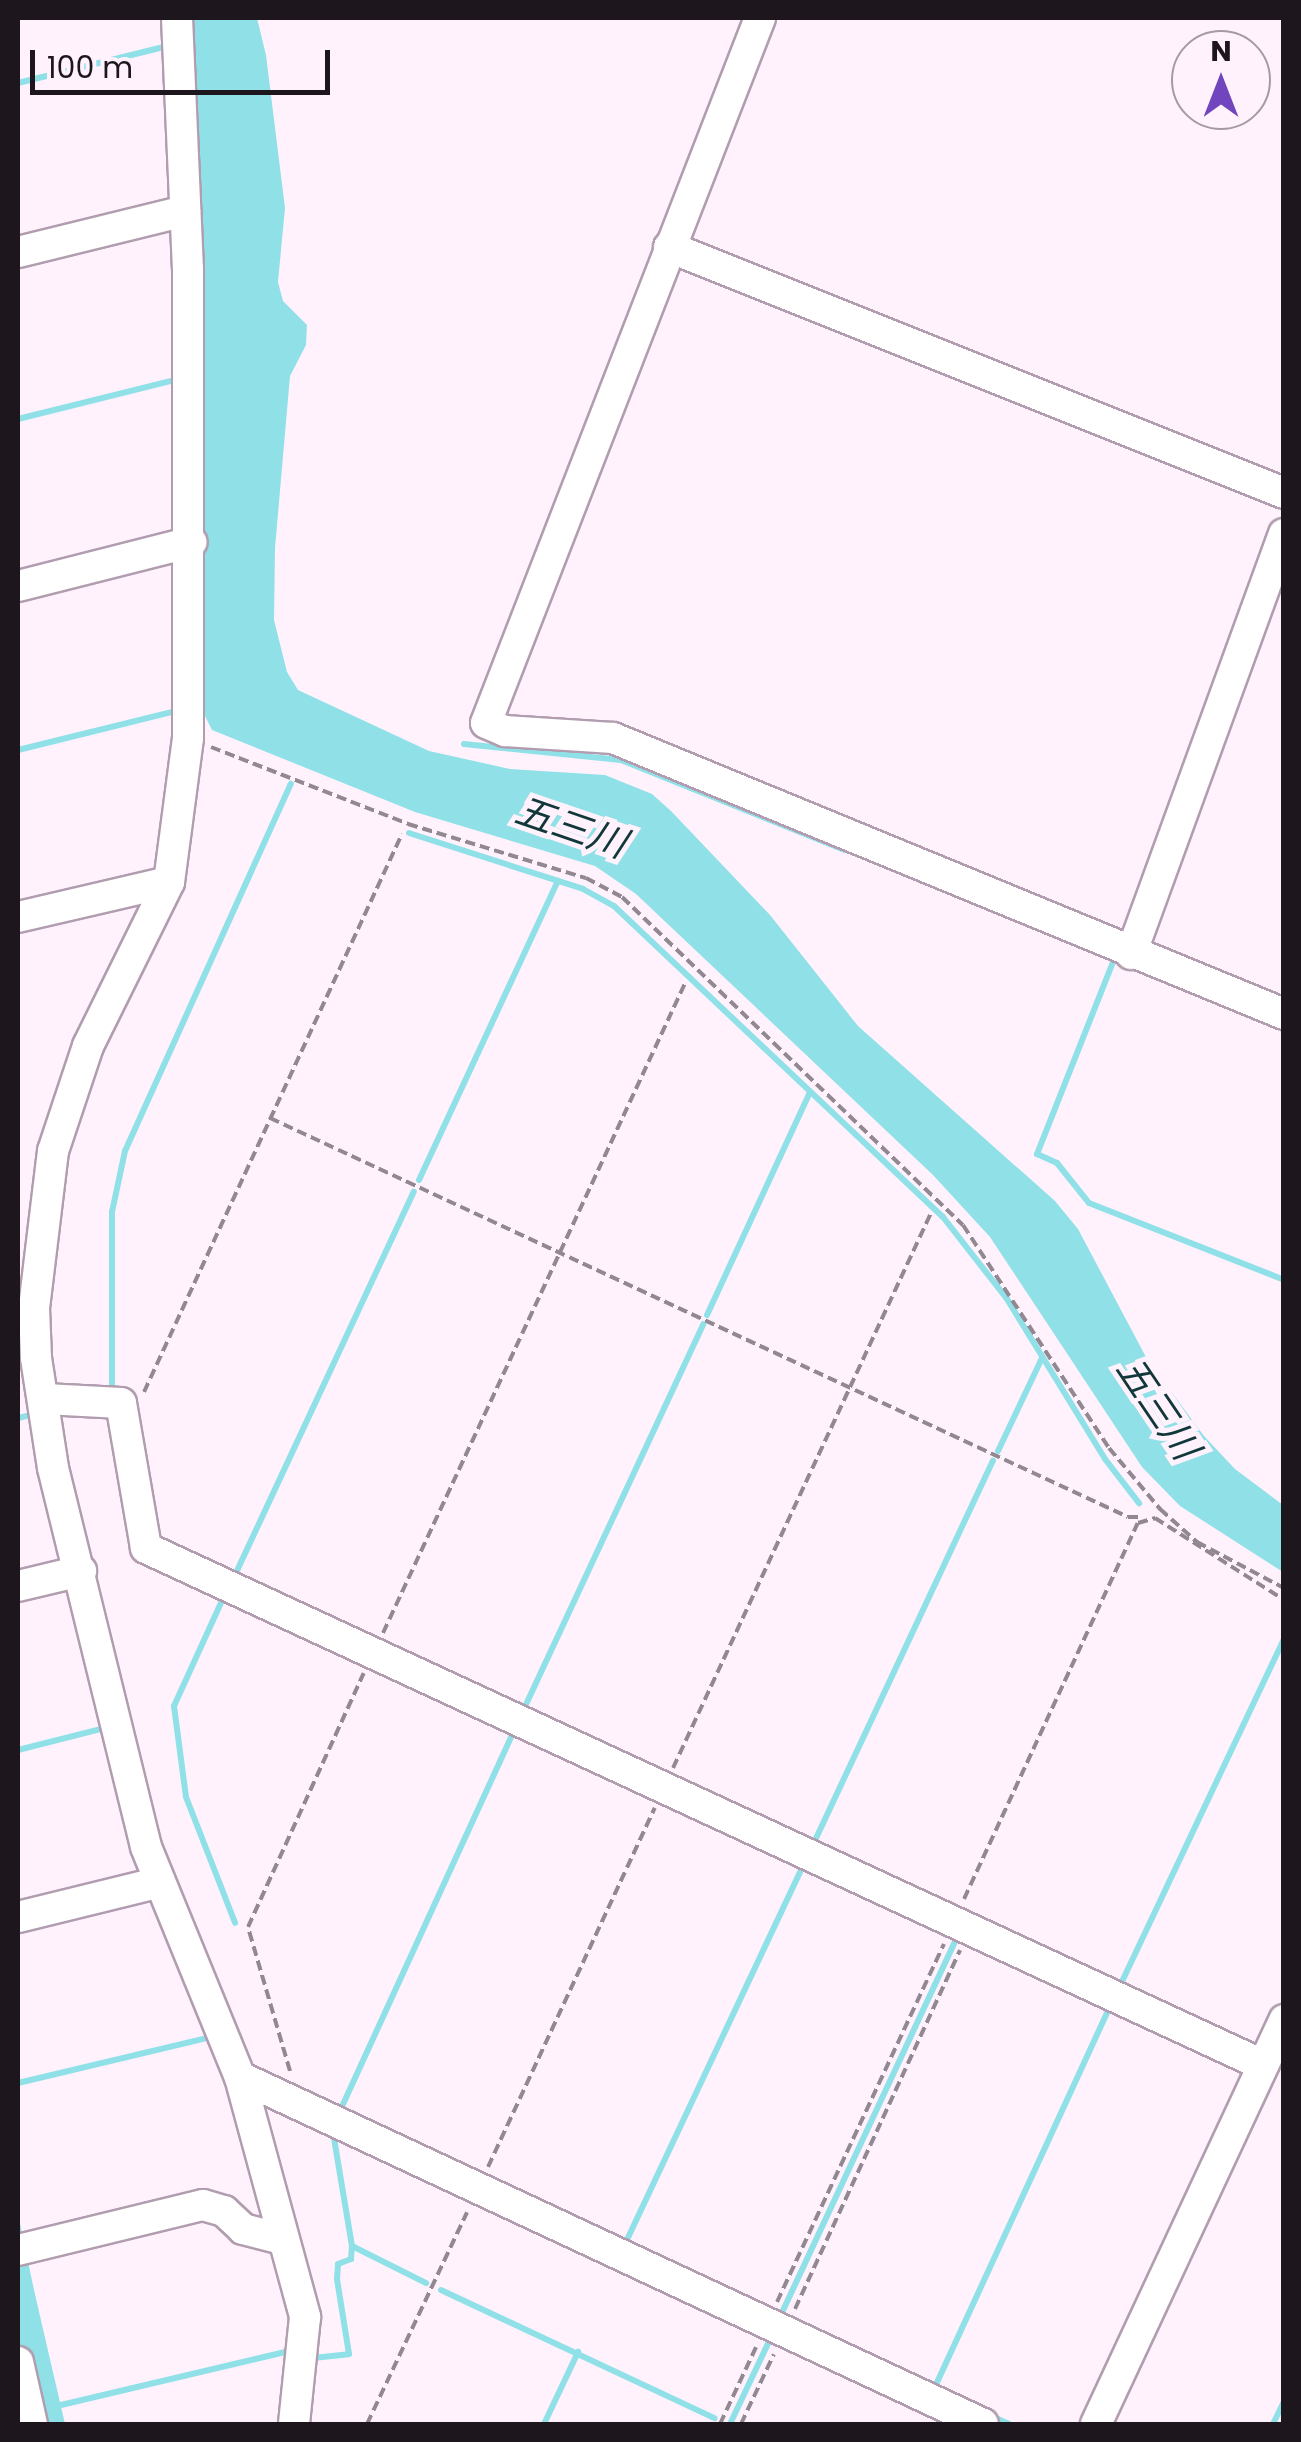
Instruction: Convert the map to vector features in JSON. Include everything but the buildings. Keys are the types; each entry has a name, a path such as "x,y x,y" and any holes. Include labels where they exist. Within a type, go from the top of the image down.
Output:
{"street":[{"path":"177,18 192,542 188,738 168,882 68,1099 29,1249 53,1468 81,1571 126,1772 160,1882 240,2077 305,2316 294,2424"},
{"path":"760,18 488,704 486,723 505,731 613,738 1284,1014"},
{"path":"18,252 184,211"},
{"path":"669,247 1284,493"},
{"path":"1131,954 1284,534"},
{"path":"18,586 192,542"},
{"path":"18,917 168,882"},
{"path":"45,1400 122,1403 146,1548 968,1932 1262,2064"},
{"path":"18,1586 81,1571"},
{"path":"18,1917 160,1882"},
{"path":"1096,2424 1284,2020"},
{"path":"240,2077 983,2424"},
{"path":"24,2248 203,2205 224,2212 243,2229 282,2239"},
{"path":"18,2362 32,2424"}],"path":[{"path":"188,738 408,824 586,878 622,897 963,1226 1110,1448 1160,1509 1197,1542 1284,1588"},
{"path":"122,1403 138,1403 402,834"},
{"path":"296,2105 247,1932 686,981"},
{"path":"270,1118 1128,1517 1146,1518"},
{"path":"367,2424 931,1214"},
{"path":"741,2424 968,1932"}],"water":[{"name":"五三川","path":"191,18 257,18 266,55 285,208 278,282 283,301 307,325 306,345 290,376 275,548 274,620 287,672 298,690 429,751 510,769 605,775 652,794 671,811 770,915 858,1026 1055,1201 1078,1229 1147,1359 1204,1436 1235,1469 1283,1505 1283,1572 1180,1506 1142,1467 990,1237 933,1175 636,894 595,866 415,812 212,730 202,710 200,196"},
{"path":"18,2214 65,2424 36,2424 18,2345"}],"waterway":[{"path":"18,83 164,47"},
{"path":"18,419 175,380"},
{"path":"18,750 172,712"},
{"path":"464,744 621,760 845,850"},
{"path":"112,1392 112,1212 125,1151 291,784"},
{"path":"409,833 583,889 614,906 943,1217 1007,1299 1105,1459 1139,1503"},
{"path":"419,1180 558,881"},
{"path":"1115,957 1037,1154 1057,1163 1089,1203 1284,1280"},
{"path":"707,1315 810,1092"},
{"path":"235,1575 414,1192"},
{"path":"522,1713 703,1324"},
{"path":"998,1451 1041,1360"},
{"path":"18,1418 35,1414"},
{"path":"811,1849 993,1460"},
{"path":"225,1594 174,1706 186,1797 235,1923"},
{"path":"1118,1990 1284,1639"},
{"path":"18,1750 101,1729"},
{"path":"339,2113 515,1729"},
{"path":"625,2244 805,1862"},
{"path":"779,2319 958,1936"},
{"path":"934,2389 1111,2005"},
{"path":"18,2083 211,2037"},
{"path":"313,2358 349,2354 337,2279 338,2264 351,2259 352,2246 333,2133"},
{"path":"352,2246 426,2283"},
{"path":"441,2290 714,2418"},
{"path":"730,2424 772,2335"},
{"path":"61,2405 294,2350"},
{"path":"544,2424 578,2352"},
{"path":"1273,2424 1284,2401"},
{"path":"989,2415 1009,2424"}]}
